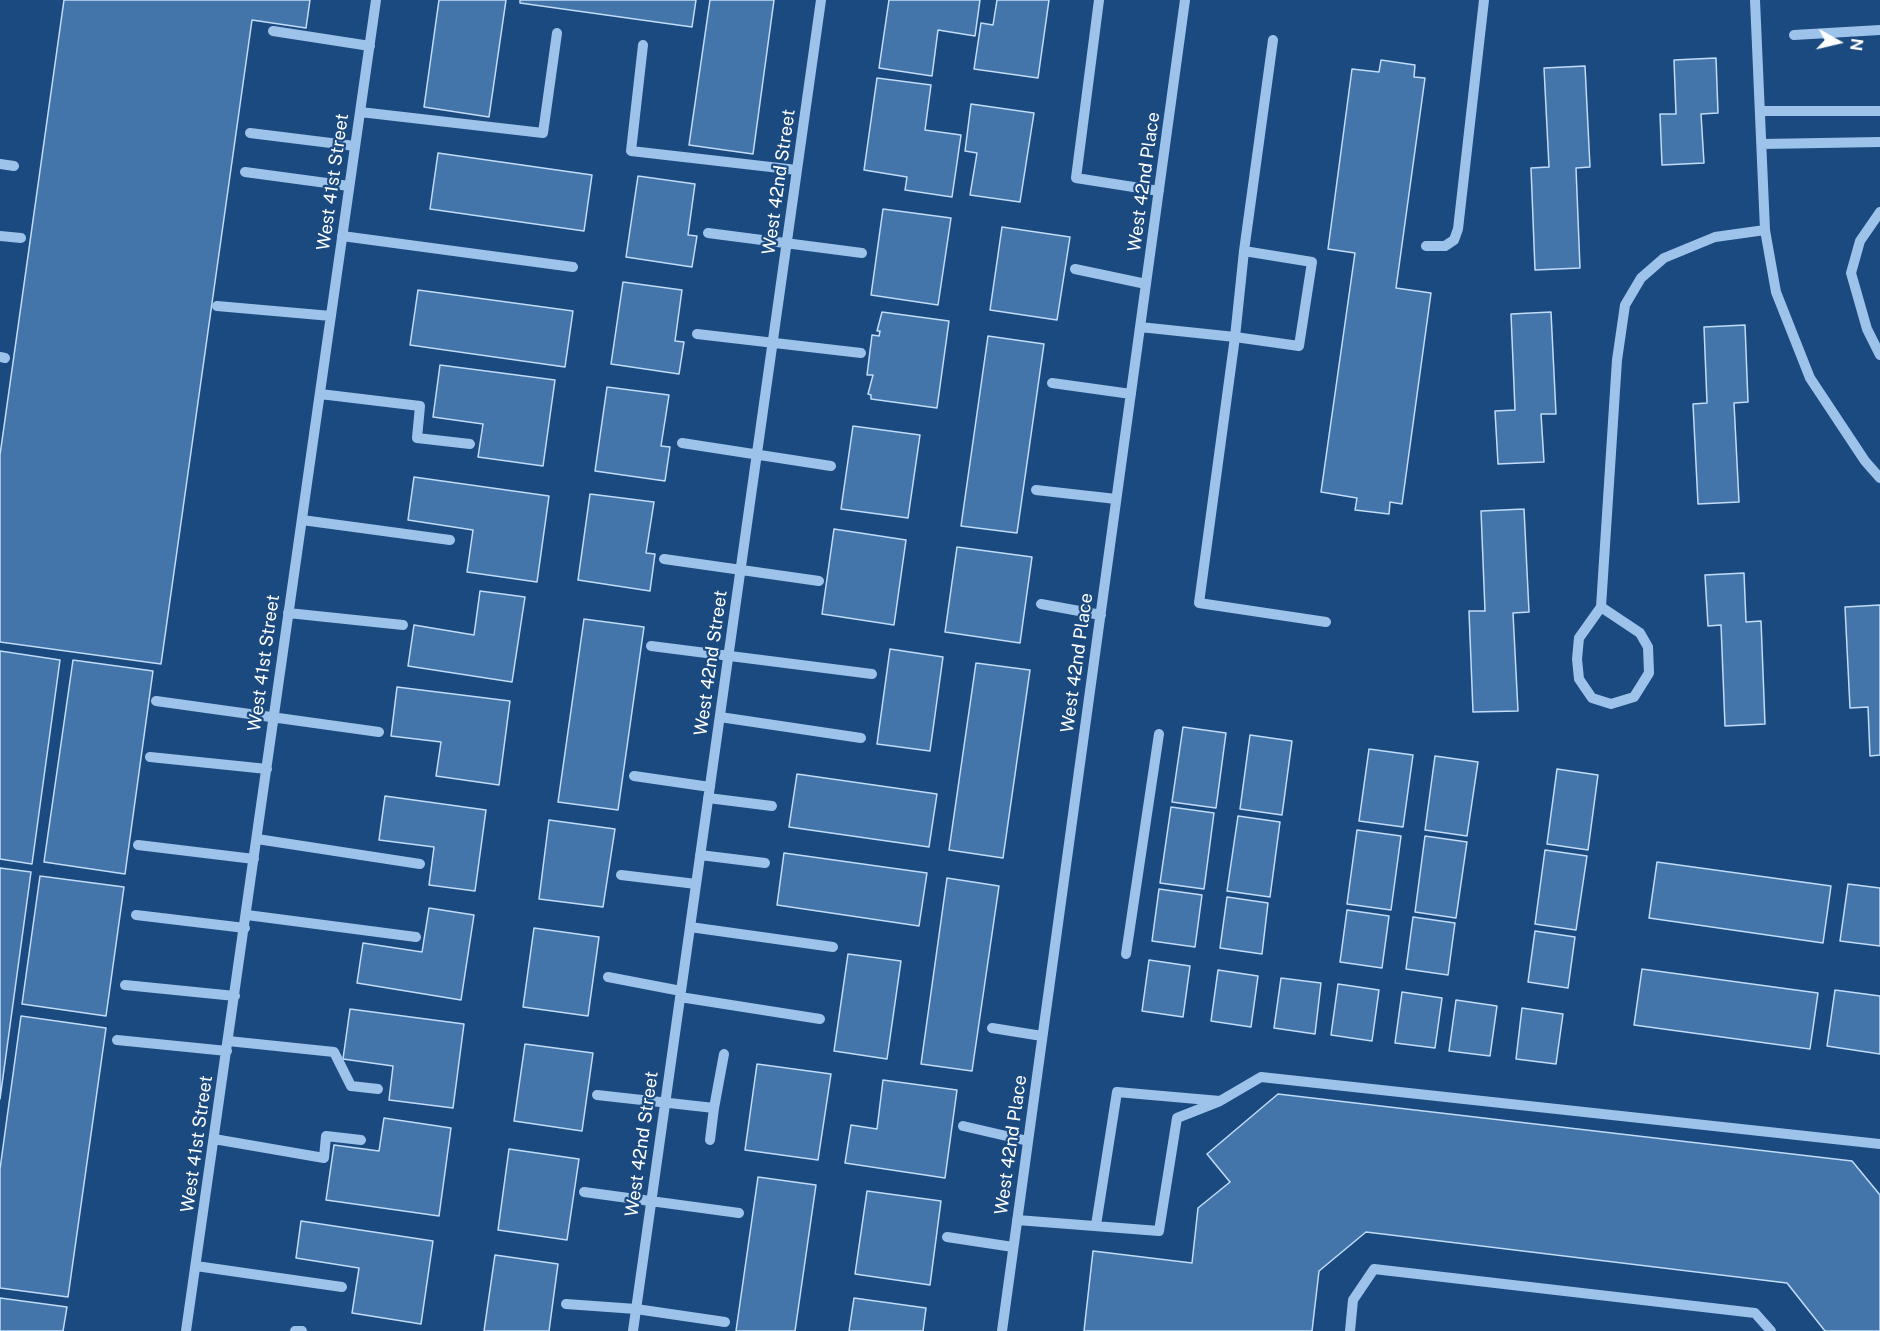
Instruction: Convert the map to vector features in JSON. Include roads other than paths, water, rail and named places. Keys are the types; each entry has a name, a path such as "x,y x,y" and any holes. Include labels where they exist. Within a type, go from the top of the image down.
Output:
{"street":[{"name":"West 41st Street","path":"186,1331 376,0"},
{"name":"West 42nd Street","path":"633,1331 821,0"},
{"path":"1099,0 1076,178 1159,191"},
{"name":"West 42nd Place","path":"1002,1331 1185,0"},
{"path":"1426,246 1445,246 1454,240 1458,229 1484,0"},
{"path":"1755,0 1765,230 1776,292 1810,378 1865,461 1880,478"},
{"path":"1794,35 1880,30"},
{"path":"273,31 370,46"},
{"path":"360,112 543,133 557,33"},
{"path":"1273,40 1199,603 1326,622"},
{"path":"643,45 631,151 797,170"},
{"path":"1761,111 1880,111"},
{"path":"250,133 355,146"},
{"path":"1762,144 1880,142"},
{"path":"0,164 14,166"},
{"path":"244,172 349,186"},
{"path":"1880,212 1860,241 1851,273 1867,330 1880,355"},
{"path":"1601,607 1640,633 1648,647 1649,674 1634,697 1611,704 1592,698 1579,679 1577,659 1579,638 1601,607 1617,360 1625,304 1641,279 1664,258 1715,237 1765,230"},
{"path":"708,233 862,253"},
{"path":"0,236 21,238"},
{"path":"342,236 573,267"},
{"path":"1140,327 1299,346 1312,262 1244,250"},
{"path":"1075,269 1146,284"},
{"path":"217,306 331,316"},
{"path":"697,333 772,344 861,353"},
{"path":"1052,383 1131,394"},
{"path":"320,394 420,406 417,438 470,444"},
{"path":"682,443 831,466"},
{"path":"1036,490 1116,499"},
{"path":"302,520 450,540"},
{"path":"664,560 819,581"},
{"path":"1041,604 1101,615"},
{"path":"288,613 403,625"},
{"path":"651,646 872,674"},
{"path":"156,701 379,732"},
{"path":"720,717 861,738"},
{"path":"1126,954 1159,734"},
{"path":"150,757 267,769"},
{"path":"634,776 772,806"},
{"path":"257,839 420,864"},
{"path":"138,845 254,859"},
{"path":"700,855 765,863"},
{"path":"621,875 696,884"},
{"path":"136,915 245,928"},
{"path":"247,915 416,937"},
{"path":"690,927 833,947"},
{"path":"608,977 680,994 820,1019"},
{"path":"124,985 235,996"},
{"path":"992,1028 1042,1036"},
{"path":"117,1040 334,1052 351,1086 378,1089"},
{"path":"710,1140 724,1054"},
{"path":"1017,1220 1159,1231 1177,1118 1220,1101 1261,1077 1880,1144"},
{"path":"1096,1225 1116,1092 1220,1101"},
{"path":"597,1095 714,1108"},
{"path":"963,1126 1028,1141"},
{"path":"214,1139 324,1158 327,1136 362,1140"},
{"path":"584,1192 739,1213"},
{"path":"947,1237 1013,1247"},
{"path":"196,1266 342,1287"},
{"path":"1350,1331 1353,1300 1374,1269 1755,1313 1771,1331"},
{"path":"566,1304 636,1309 725,1322"},
{"path":"295,1331 302,1331"}]}
